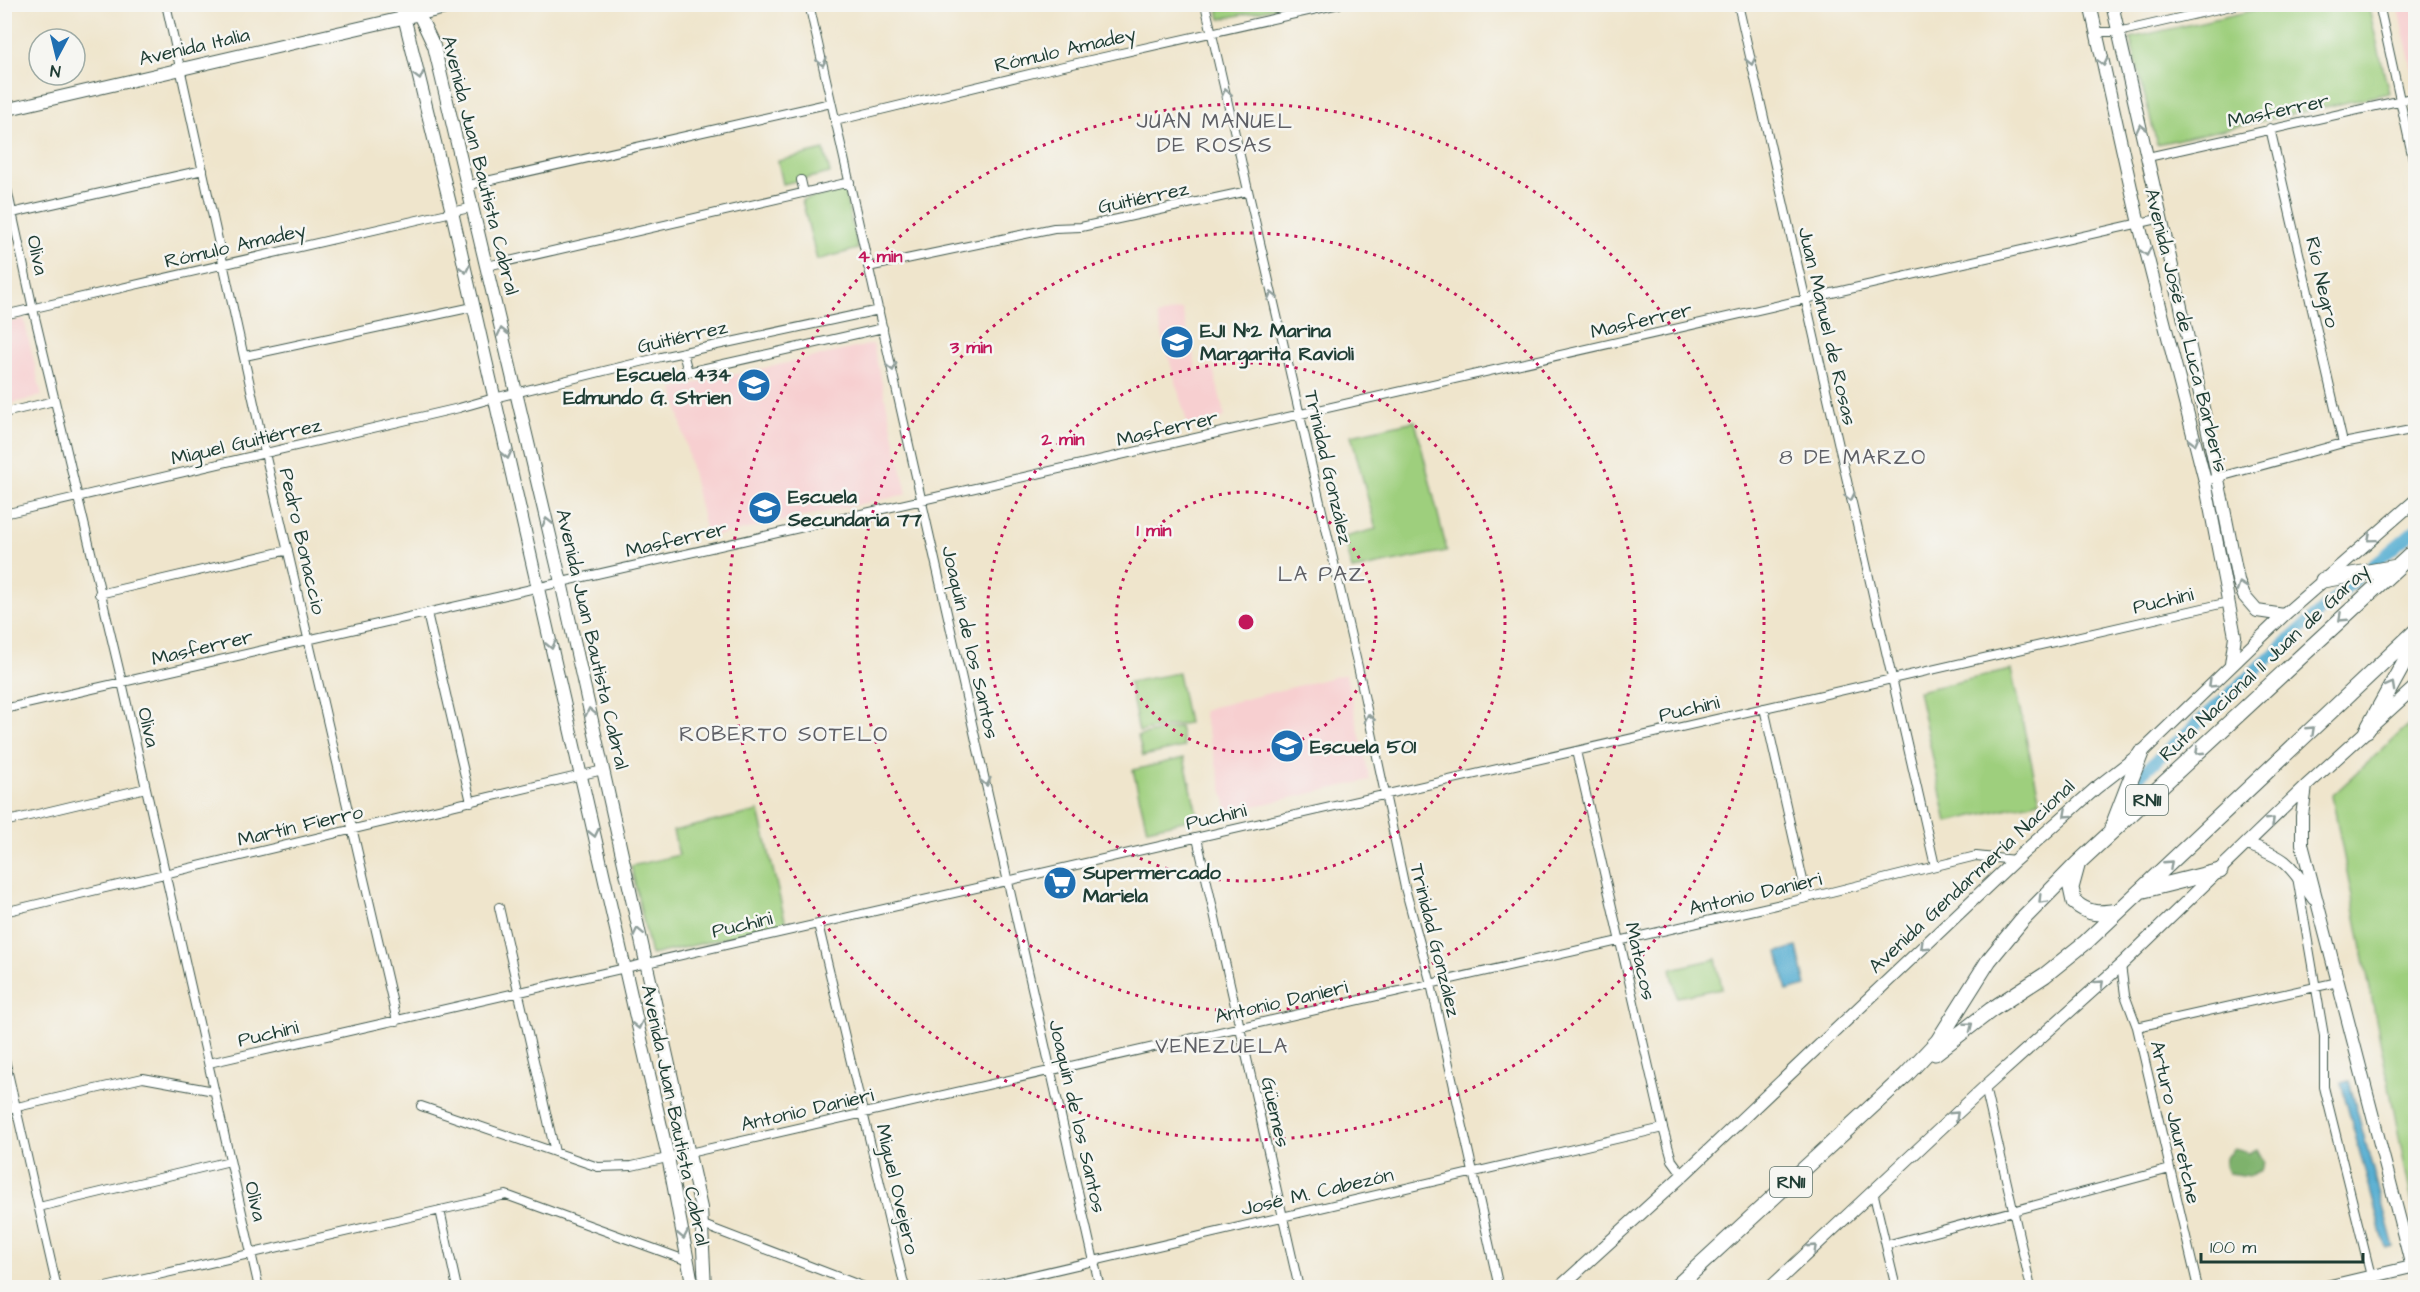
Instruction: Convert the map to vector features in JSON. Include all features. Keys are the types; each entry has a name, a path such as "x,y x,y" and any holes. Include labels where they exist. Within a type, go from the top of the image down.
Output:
{"highway":[{"name":"Ruta Nacional 11 Juan de Garay","path":"1675,1287 1906,1075 1938,1041 1989,960 2021,921 2078,863 2415,551"},
{"path":"2323,580 2397,567"},
{"name":"Ruta Nacional 11 Juan de Garay","path":"1906,1075 1991,1010 2045,975 2086,942 2415,631"},
{"path":"2367,730 2415,641"},
{"path":"2110,834 2141,753"},
{"path":"2078,863 2071,888 2074,902 2085,911 2097,914 2119,911"},
{"path":"2141,891 2220,871"}],"main road":[{"name":"Avenida Juan Bautista Cabral","path":"401,4 452,212 668,1157 693,1287"},
{"name":"Avenida Italia","path":"4,110 180,68 404,19 417,10 463,4"},
{"name":"Avenida José de Luca Barberis","path":"2090,4 2139,224 2205,481 2235,636 2230,666"},
{"name":"Avenida José de Luca Barberis","path":"2112,4 2162,218 2238,580 2244,596 2257,611 2284,615"},
{"name":"Avenida Juan Bautista Cabral","path":"417,10 434,46 474,207 561,582 703,1225 705,1287"},
{"name":"Avenida Gendarmería Nacional","path":"1559,1287 1683,1174 2015,860 2096,788 2141,753 2284,615 2415,500"},
{"path":"1770,1287 1985,1087 2121,965 2306,786 2415,686"},
{"path":"2306,786 2302,816 2302,844 2414,1266 2322,1287"},
{"path":"2247,844 2287,861 2318,905"}],"street":[{"name":"Pedro Bonaccio","path":"166,4 222,265 245,356 265,453 397,1021"},
{"name":"Joaquín de los Santos","path":"809,4 1100,1287"},
{"name":"Trinidad González","path":"1205,4 1300,414 1405,888 1431,984 1499,1287"},
{"name":"Rómulo Amadey","path":"835,121 1339,4"},
{"name":"Juan Manuel de Rosas","path":"1738,4 1935,866"},
{"path":"2096,32 2118,32 2240,4"},
{"path":"2379,4 2415,173"},
{"name":"Masferrer","path":"2148,157 2415,97"},
{"path":"469,186 831,103"},
{"name":"Río Negro","path":"2270,128 2343,443"},
{"path":"12,213 203,170"},
{"name":"Oliva","path":"4,175 259,1287"},
{"path":"801,180 804,193"},
{"path":"487,266 850,182"},
{"name":"Guitiérrez","path":"868,267 1054,228 1081,227 1248,191"},
{"name":"Rómulo Amadey","path":"4,315 474,207"},
{"name":"Masferrer","path":"4,709 2162,218"},
{"path":"245,356 473,307"},
{"name":"Guitiérrez","path":"494,398 879,310"},
{"path":"683,353 688,372 883,328"},
{"name":"Miguel Guitiérrez","path":"4,514 494,398"},
{"path":"4,413 54,401"},
{"path":"2205,481 2343,443 2415,429"},
{"path":"99,594 288,550"},
{"name":"Puchini","path":"209,1063 2229,602"},
{"path":"427,613 471,802"},
{"path":"1764,708 1807,898"},
{"name":"Matacos","path":"1576,751 1663,1128 1672,1160 1683,1174"},
{"name":"Martín Fierro","path":"4,912 603,770"},
{"path":"4,822 146,788"},
{"name":"Güemes","path":"1197,838 1299,1287"},
{"name":"Antonio Danieri","path":"422,1106 598,1167 632,1166 1807,898 1976,856 2015,860"},
{"path":"2296,875 2326,1049 2322,1075 2324,1087 2371,1276"},
{"path":"499,908 555,1152"},
{"name":"Miguel Ovejero","path":"818,924 905,1287"},
{"name":"Arturo Jauretche","path":"2121,965 2126,995 2137,1028 2198,1287"},
{"path":"2137,1028 2338,982"},
{"path":"4,1055 57,1287"},
{"path":"4,1110 143,1078 214,1091"},
{"path":"1985,1087 2031,1287"},
{"name":"José M. Cabezón","path":"978,1287 1474,1174 1663,1128"},
{"path":"39,1207 230,1161"},
{"path":"1886,1245 2013,1209 2170,1169"},
{"path":"1873,1191 1896,1287"},
{"path":"101,1287 506,1195 688,1261"},
{"path":"440,1210 457,1287"},
{"path":"703,1225 867,1287"}],"shaded area":[{"path":"2397,5 2415,5 2415,79 2414,78"},
{"name":"EJI N°2 Marina Margarita Ravioli","path":"1182,309 1197,371 1213,368 1225,417 1188,426 1157,316"},
{"path":"24,319 42,396 5,405 5,323"},
{"path":"873,344 907,494 707,538 673,388"},
{"name":"Escuela 501","path":"1346,674 1370,780 1233,811 1227,808 1203,712 1209,708"}],"green space":[{"path":"1217,4 1290,5 1220,19"},
{"path":"2277,5 2368,5 2389,93 2157,144 2130,38"},
{"path":"824,150 830,173 783,184 778,161"},
{"path":"844,190 858,249 817,260 802,200"},
{"path":"1415,421 1447,551 1352,570 1345,537 1376,529 1351,435"},
{"path":"2011,670 2040,801 1947,822 1918,691"},
{"path":"1178,673 1188,723 1139,732 1129,682"},
{"path":"2415,719 2415,1218 2332,796"},
{"path":"1180,727 1184,747 1143,756 1138,736"},
{"path":"1184,758 1198,818 1147,829 1133,770"},
{"path":"759,811 786,924 651,955 631,866 679,855 673,831"},
{"path":"1716,959 1722,988 1677,997 1671,969"},
{"path":"2234,1149 2249,1153 2257,1149 2264,1162 2261,1171 2251,1176 2228,1173 2225,1166 2226,1157"}],"water":[{"path":"1797,947 1806,986 1787,991 1778,952"},
{"path":"2349,1081 2394,1247 2386,1249 2341,1083"}],"waterway":[{"path":"2372,566 2416,529"},
{"path":"2137,778 2356,579"}],"place":[{"name":"EJI N°2 Marina Margarita Ravioli","path":"1177,342"},
{"name":"Escuela 434 Edmundo G. Strien","path":"754,385"},
{"name":"Escuela Secundaria 77","path":"765,508"},
{"name":"Escuela 501","path":"1287,746"},
{"name":"Supermercado Mariela","path":"1060,883"}],"district":[{"name":"JUAN MANUEL DE ROSAS","path":"1215,133"},
{"name":"8 DE MARZO","path":"1853,457"},
{"name":"LA PAZ","path":"1322,574"},
{"name":"ROBERTO SOTELO","path":"784,734"},
{"name":"VENEZUELA","path":"1222,1046"}]}
